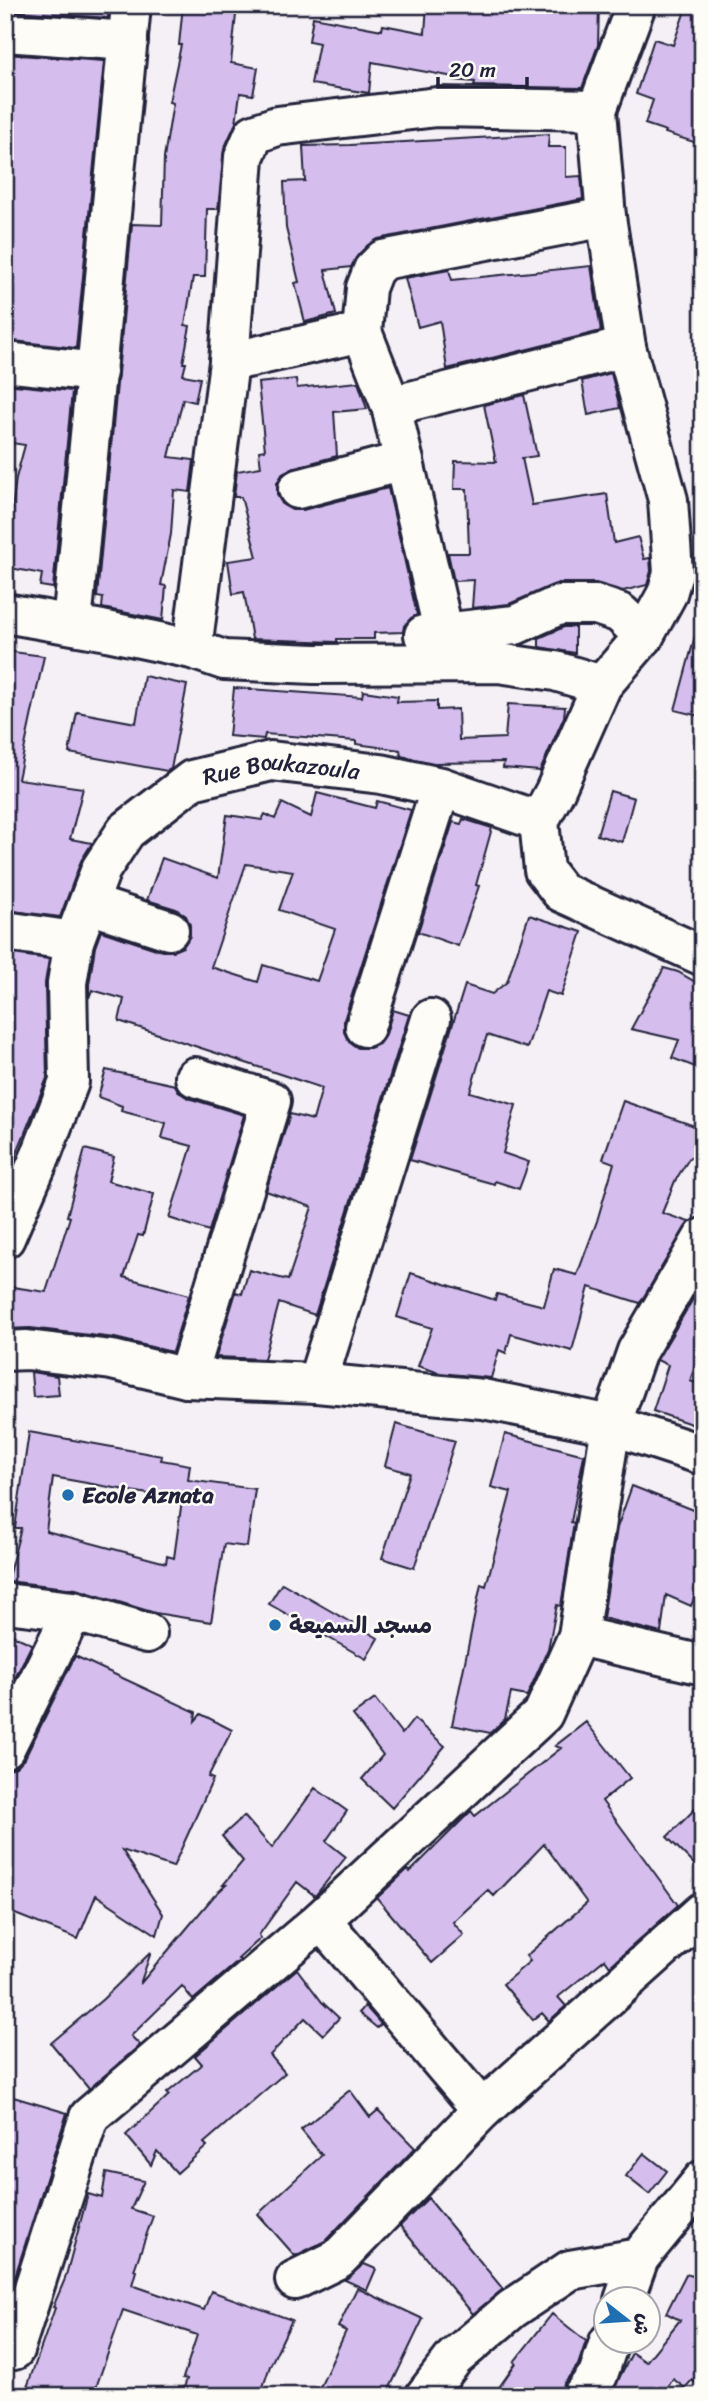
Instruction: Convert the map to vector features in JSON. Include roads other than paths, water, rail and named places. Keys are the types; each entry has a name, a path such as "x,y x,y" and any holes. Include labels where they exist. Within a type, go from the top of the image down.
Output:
{"street":[{"path":"636,5 597,110 606,217 626,347 668,500 673,573 667,594 644,636 602,685 571,757 539,821 544,870 561,892 703,956"},
{"path":"5,32 130,23 72,624"},
{"path":"192,649 229,362 244,157 254,134 277,126 437,107 597,110"},
{"path":"606,217 383,260 373,270 366,288 362,332 391,406 404,461 434,635 515,625 559,605 596,605 620,613 644,636"},
{"path":"229,362 362,332"},
{"path":"391,406 626,347"},
{"path":"5,362 97,372"},
{"path":"298,489 404,461"},
{"path":"5,613 192,649 224,660 314,664 498,663 555,671 602,685"},
{"name":"Rue Boukazoula","path":"5,1238 69,1082 67,983 74,942 101,869 126,831 192,780 271,761 381,774 441,787 539,821"},
{"path":"365,1027 441,787"},
{"path":"89,904 169,930"},
{"path":"5,931 74,942"},
{"path":"317,1383 431,1019"},
{"path":"187,1378 271,1101 195,1077"},
{"path":"14,2350 89,2117 320,1920 543,1714 578,1636 611,1425 637,1351 703,1238"},
{"path":"5,1351 27,1350 112,1360 187,1378 317,1383 483,1399 611,1425 703,1455"},
{"path":"5,1603 74,1611 147,1633"},
{"path":"5,1748 74,1611"},
{"path":"578,1636 703,1665"},
{"path":"295,2280 338,2259 482,2110 703,1912"},
{"path":"320,1920 482,2110"},
{"path":"629,2286 639,2258 703,2180"},
{"path":"425,2396 454,2358 512,2309 570,2270 639,2258"},
{"path":"582,2396 598,2375 604,2356"}],"place":[{"name":"Ecole Aznata","path":"68,1495"},
{"name":"مسجد السميعة","path":"275,1625"}]}
